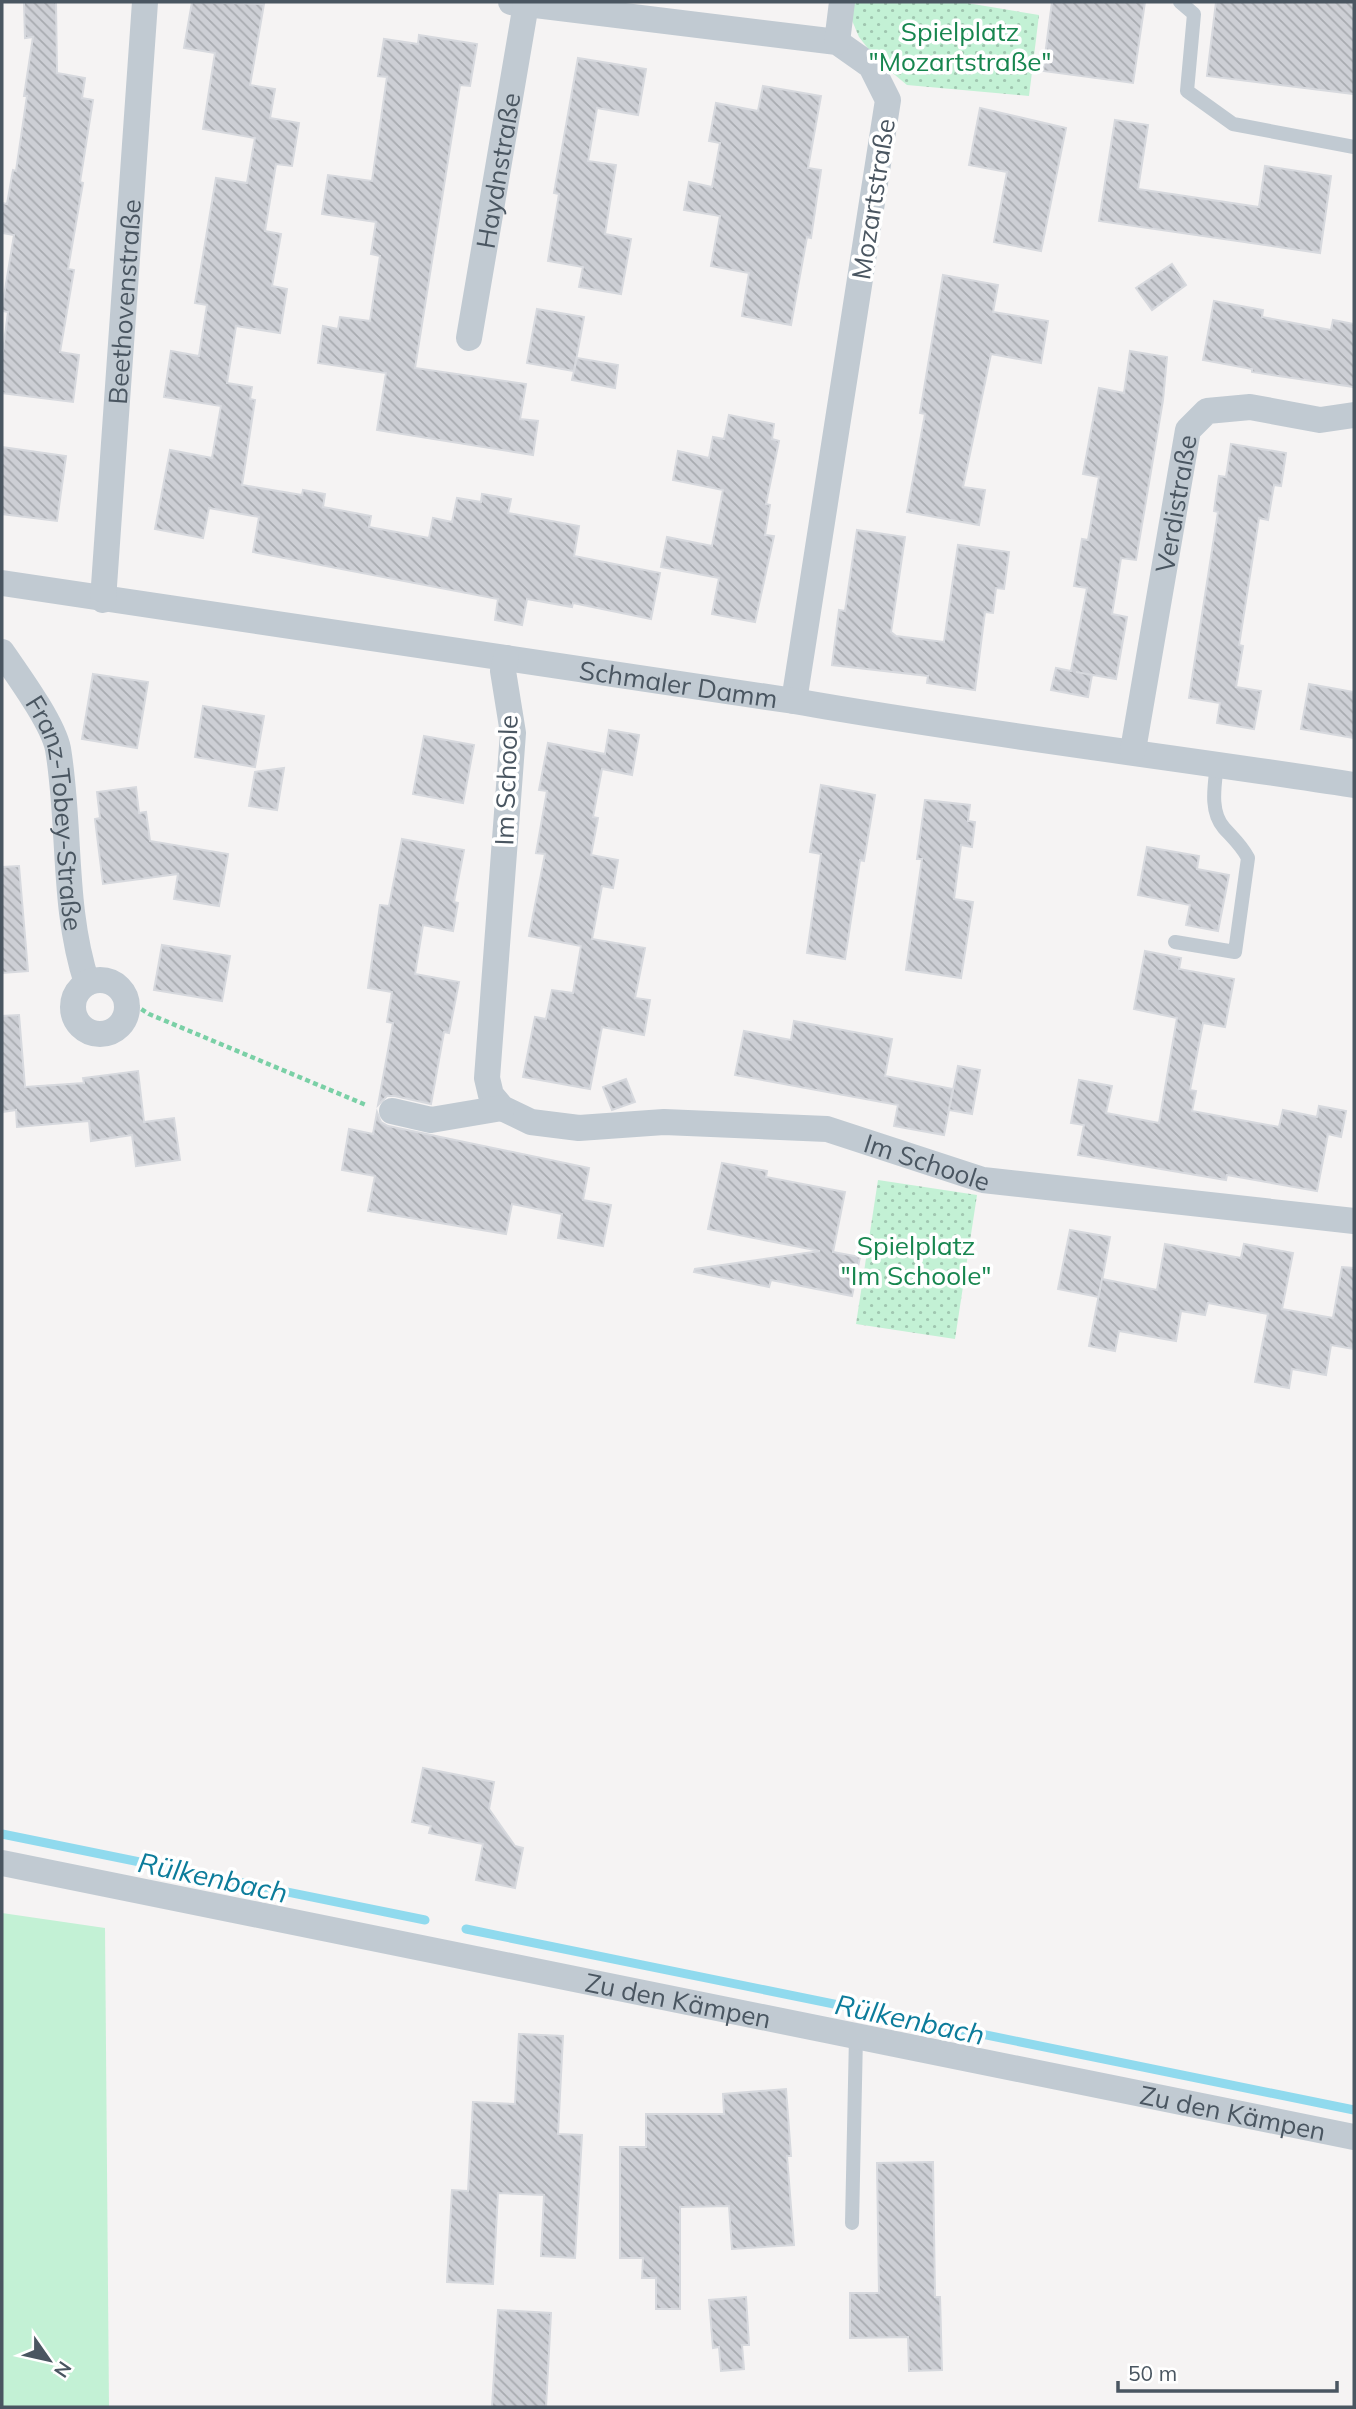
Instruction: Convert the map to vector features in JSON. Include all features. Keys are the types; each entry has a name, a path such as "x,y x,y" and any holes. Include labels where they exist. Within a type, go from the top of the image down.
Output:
{"street":[{"name":"Beethovenstraße","path":"103,600 145,2"},
{"path":"837,42 842,2"},
{"name":"Mozartstraße","path":"518,3 837,42 871,66 888,100 794,701"},
{"name":"Haydnstraße","path":"469,338 518,3"},
{"name":"Verdistraße","path":"1133,750 1188,430 1207,411 1250,407 1320,420 1354,415"},
{"name":"Schmaler Damm","path":"2,583 794,701 915,722 1133,750 1354,785"},
{"name":"Franz-Tobey-Straße","path":"2,652 28,691 58,747 75,947 86,983"},
{"name":"Im Schoole","path":"506,658 503,671 513,733 487,1078 491,1094 502,1108 531,1122 579,1128 664,1122 827,1129 983,1180 1354,1221"},
{"path":"100,979 115,984 127,1000 127,1016 116,1030 100,1035 88,1032 78,1024 72,1006 78,990 86,983 100,979"},
{"path":"392,1111 431,1120 502,1108"},
{"name":"Zu den Kämpen","path":"2,1863 1354,2137"}],"lane":[{"path":"1180,2 1194,14 1187,91 1233,124 1354,147"},
{"path":"1175,942 1235,952 1248,858 1242,846 1221,825 1214,800 1217,764"},
{"path":"852,2223 856,2036"}],"path":[{"path":"127,1000 149,1014 360,1104 392,1111"}],"green space":[{"name":"Spielplatz \"Mozartstraße\"","path":"854,2 961,2 1039,15 1029,96 907,85 877,60 859,37 851,18"},
{"name":"Spielplatz \"Im Schoole\"","path":"878,1180 977,1195 955,1339 856,1324"},
{"path":"2,1913 105,1928 109,2407 2,2407"}],"building":[{"path":"24,2 56,2 57,73 85,78 82,98 93,100 80,182 83,183 68,269 74,270 60,352 79,355 73,402 2,393 2,359 8,312 2,311 2,308 14,235 2,233 2,203 7,204 13,170 16,171 33,37 25,38"},
{"path":"192,2 264,4 250,85 275,89 270,118 299,123 292,166 276,164 265,231 281,234 272,286 287,289 280,333 236,326 227,383 252,387 250,399 255,400 242,485 302,495 303,490 325,494 323,507 371,516 369,527 429,538 433,518 452,522 457,498 481,502 482,494 511,499 508,513 579,526 574,556 660,573 651,619 573,603 572,607 527,599 522,625 495,620 498,599 253,552 259,517 209,508 203,538 155,529 170,450 212,458 221,406 164,397 171,351 199,356 207,305 195,303 216,178 247,183 255,138 203,129 215,53 184,48"},
{"path":"1052,2 1145,2 1133,83 1043,71"},
{"path":"1216,2 1354,2 1354,94 1207,76"},
{"path":"419,35 477,44 470,86 460,85 415,368 526,384 520,419 538,421 533,455 377,430 386,373 318,363 323,326 338,329 340,317 370,321 380,256 371,254 376,222 322,214 328,175 372,181 387,77 378,76 384,39 418,44"},
{"path":"578,58 646,69 638,115 597,108 588,161 616,165 605,234 631,239 621,294 579,287 583,267 548,261 559,194 554,193"},
{"path":"763,86 821,96 808,168 821,170 811,238 807,237 791,325 742,316 749,273 711,266 720,216 684,210 689,182 712,187 720,143 709,141 716,103 758,111"},
{"path":"980,108 1066,128 1041,251 994,242 1007,172 969,165"},
{"path":"1115,120 1148,125 1138,189 1259,207 1265,166 1331,176 1320,253 1099,221"},
{"path":"1172,264 1186,285 1152,310 1136,288"},
{"path":"943,275 998,285 993,312 1048,321 1041,363 991,354 963,487 985,490 979,525 907,512 925,414 920,413"},
{"path":"1214,301 1263,310 1262,317 1331,330 1333,320 1354,324 1354,387 1252,372 1252,369 1203,360"},
{"path":"537,309 584,317 574,371 527,363"},
{"path":"1130,351 1167,357 1163,400 1136,560 1121,558 1112,614 1127,617 1116,679 1076,672 1092,675 1088,697 1051,690 1056,668 1071,671 1087,588 1074,586 1082,539 1088,540 1099,477 1083,474 1099,388 1124,393"},
{"path":"577,358 618,365 615,388 572,380"},
{"path":"729,415 774,424 772,439 779,441 766,504 770,505 765,535 774,536 755,622 712,614 719,578 661,567 667,537 712,546 723,490 673,480 678,451 709,458 713,437 724,439"},
{"path":"1231,444 1286,453 1281,486 1274,485 1268,520 1259,518 1239,645 1243,646 1236,687 1261,691 1254,729 1217,723 1220,703 1189,698 1218,512 1214,511 1219,476 1226,477"},
{"path":"2,447 66,456 57,521 2,514"},
{"path":"857,530 905,537 891,632 896,636 944,642 958,545 1009,552 1004,589 996,588 993,613 985,612 975,690 927,683 928,676 832,665 839,610 845,611"},
{"path":"93,674 148,682 137,748 82,739"},
{"path":"1309,684 1354,692 1354,738 1301,729"},
{"path":"203,706 264,716 255,767 195,757"},
{"path":"609,730 639,735 632,775 602,769 593,817 598,818 591,855 618,860 613,888 602,886 592,939 645,948 635,998 650,1000 644,1035 602,1027 590,1089 523,1077 535,1017 546,1019 552,990 573,993 581,946 529,936 545,854 536,853 547,791 539,790 548,743 605,754"},
{"path":"424,736 474,745 463,803 413,794"},
{"path":"284,768 277,810 249,806 255,772"},
{"path":"821,785 875,795 864,861 860,860 845,959 807,953 821,854 810,852"},
{"path":"136,787 139,813 146,812 150,841 228,854 219,906 174,899 178,874 103,884 95,819 100,818 97,792"},
{"path":"925,800 970,805 968,821 975,822 972,847 961,845 954,899 973,902 961,978 906,970 922,859 917,859"},
{"path":"402,839 464,850 454,902 458,903 453,931 423,925 415,974 459,982 449,1033 444,1032 431,1104 387,1096 378,1105 393,1023 387,1022 392,992 368,988 380,905 389,906"},
{"path":"1147,847 1199,856 1197,869 1229,875 1218,931 1186,925 1190,905 1138,895"},
{"path":"19,866 28,971 2,973 2,867"},
{"path":"162,945 230,956 222,1001 154,990"},
{"path":"1145,951 1181,958 1179,969 1234,979 1225,1027 1203,1023 1190,1090 1196,1091 1192,1111 1279,1127 1283,1110 1317,1117 1319,1106 1346,1111 1341,1137 1328,1134 1317,1191 1227,1175 1226,1180 1078,1155 1084,1125 1071,1123 1079,1080 1112,1086 1106,1113 1159,1123 1177,1018 1134,1009"},
{"path":"19,1015 25,1087 84,1083 83,1078 138,1071 144,1122 174,1118 180,1160 136,1166 132,1135 91,1141 89,1121 17,1127 16,1110 2,1112 2,1016"},
{"path":"794,1021 892,1039 885,1076 953,1089 944,1135 894,1126 898,1105 735,1075 744,1031 791,1040"},
{"path":"958,1066 980,1070 972,1114 949,1110"},
{"path":"626,1079 635,1102 612,1110 603,1087"},
{"path":"377,1112 381,1122 388,1126 589,1168 583,1200 611,1205 603,1246 558,1238 562,1214 512,1204 506,1234 368,1211 375,1176 342,1170 349,1129 373,1134"},
{"path":"722,1163 767,1171 766,1177 845,1192 833,1252 860,1257 852,1296 771,1280 769,1287 694,1272 695,1269 820,1251 708,1229"},
{"path":"1070,1230 1110,1237 1099,1297 1058,1289"},
{"path":"1165,1244 1241,1258 1244,1244 1293,1253 1282,1309 1333,1318 1342,1267 1354,1268 1354,1349 1331,1345 1326,1375 1292,1369 1289,1388 1255,1382 1268,1314 1208,1303 1205,1315 1181,1311 1176,1341 1119,1331 1115,1351 1089,1346 1102,1279 1157,1290"},
{"path":"423,1768 494,1782 489,1809 515,1846 523,1848 515,1888 476,1880 483,1844 429,1833 431,1826 412,1822"},
{"path":"519,2034 563,2036 558,2134 582,2135 575,2258 541,2256 544,2195 498,2193 493,2284 447,2282 452,2190 468,2191 473,2102 515,2104"},
{"path":"786,2089 791,2156 787,2156 794,2245 732,2249 729,2206 680,2207 680,2309 656,2309 656,2278 642,2278 643,2258 620,2258 620,2147 646,2147 646,2114 724,2114 723,2094"},
{"path":"933,2162 935,2297 940,2297 942,2370 909,2371 908,2337 850,2338 850,2293 879,2293 877,2163"},
{"path":"746,2297 749,2345 742,2345 744,2369 721,2371 719,2347 713,2348 709,2300"},
{"path":"498,2310 551,2313 546,2407 492,2407"}],"waterway":[{"name":"Rülkenbach","path":"2,1834 425,1920"},
{"name":"Rülkenbach","path":"466,1929 1354,2110"}]}
